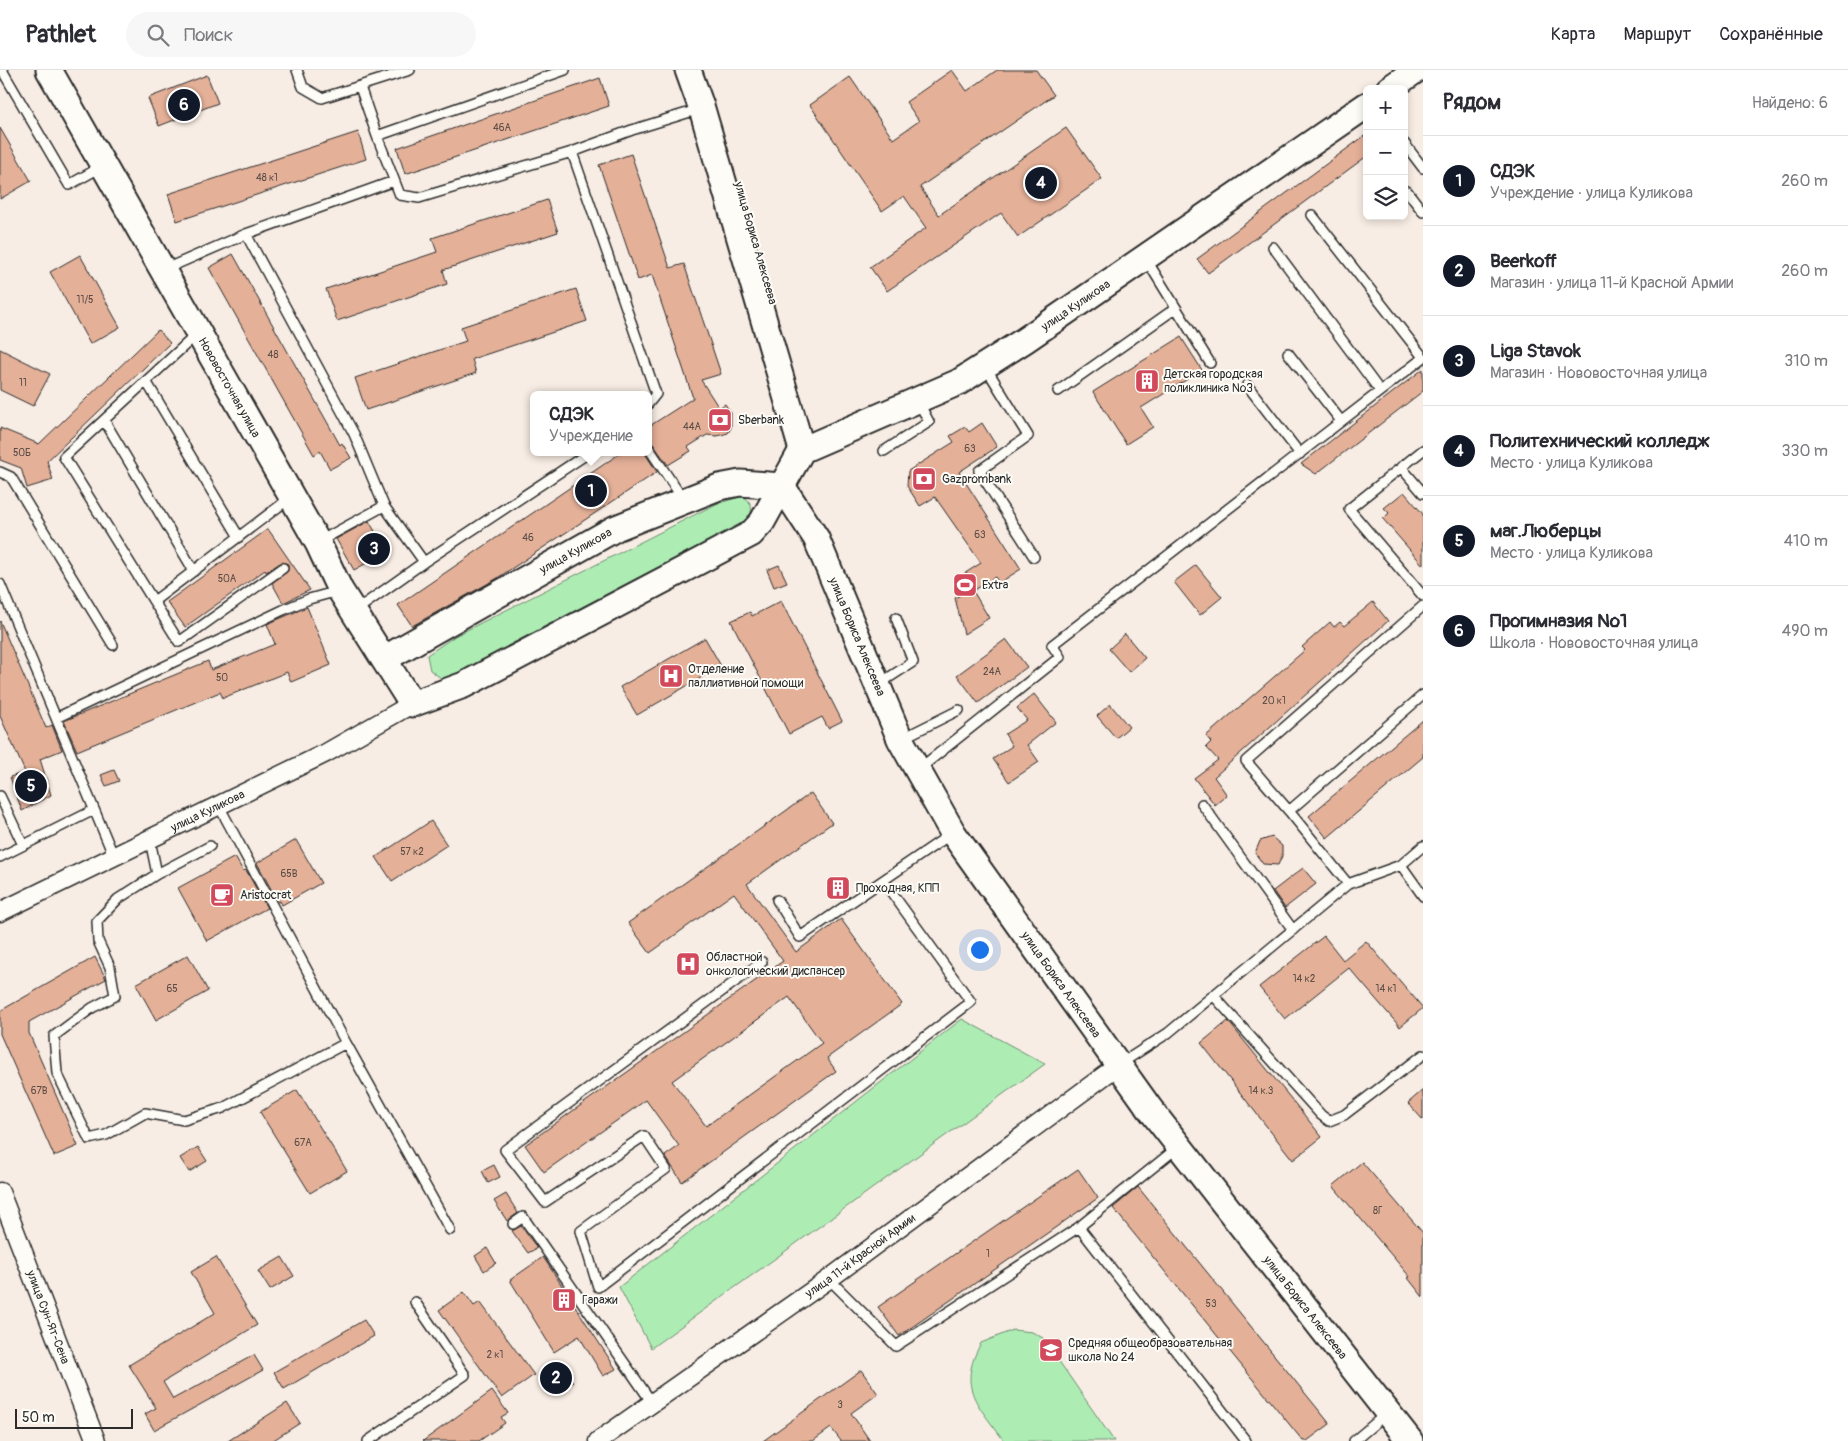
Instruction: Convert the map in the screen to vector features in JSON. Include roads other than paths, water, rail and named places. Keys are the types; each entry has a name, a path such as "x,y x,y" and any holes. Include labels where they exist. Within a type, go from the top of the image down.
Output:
{"main road":[{"name":"Нововосточная улица","path":"49,70 318,542 340,590 412,704"},
{"path":"688,70 763,292"},
{"name":"улица Бориса Алексеева","path":"704,70 763,292 809,447"},
{"path":"1395,85 1416,70"},
{"name":"улица Куликова","path":"809,447 841,431 918,401 959,382 1363,107"},
{"path":"412,704 464,685 751,534 762,522 782,486 809,447"},
{"name":"улица Куликова","path":"384,659 616,528 719,487 740,483 782,486"},
{"name":"улица Бориса Алексеева","path":"782,486 816,538 900,740 954,833 1178,1146 1410,1441"}],"street":[{"name":"улица Куликова","path":"0,912 326,753 412,704"},
{"name":"улица 11-й Красной Армии","path":"598,1441 654,1404 829,1279 1120,1064"},
{"name":"улица Сун-Ят-Сена","path":"0,1192 96,1441"}],"lane":[{"path":"2,70 69,185 104,165"},
{"path":"297,70 303,87 322,98 410,70"},
{"path":"378,136 565,70"},
{"path":"360,87 400,195 419,198 572,152 632,130 702,108"},
{"path":"1408,149 1423,168"},
{"path":"572,152 656,394 652,399"},
{"path":"163,270 246,234 394,181"},
{"path":"1408,193 1423,212"},
{"path":"917,771 1060,657 1052,645 1423,358 1312,215"},
{"path":"246,234 354,434 384,506 424,562"},
{"path":"1273,247 1380,391"},
{"path":"1145,257 1210,363"},
{"path":"1058,391 1176,308"},
{"path":"199,333 64,457 179,642 283,568"},
{"path":"1288,353 1341,421"},
{"path":"985,366 1028,436 979,471 1034,557"},
{"path":"146,381 239,537"},
{"path":"1247,385 1300,454"},
{"path":"884,451 929,422 918,401"},
{"path":"104,420 194,571"},
{"path":"1423,450 1349,509 1423,596"},
{"path":"652,453 683,500"},
{"path":"354,611 424,562 584,456"},
{"path":"1401,467 1423,493"},
{"path":"0,472 10,477 113,646"},
{"path":"154,601 292,497"},
{"path":"318,542 384,506"},
{"path":"0,584 114,857"},
{"path":"56,718 283,610 309,599 340,590"},
{"path":"1348,884 1289,811 1246,762 1423,606"},
{"path":"876,686 913,662 896,618"},
{"path":"1289,811 1423,695"},
{"path":"900,740 959,710"},
{"path":"0,796 23,845"},
{"path":"1202,804 1293,930"},
{"path":"219,806 346,1043 450,1230"},
{"path":"0,857 94,810"},
{"path":"776,900 800,937 954,833"},
{"path":"150,840 157,874"},
{"path":"210,846 157,874 118,899 97,920 98,941 110,967 115,996 92,1008 54,1036 57,1073 90,1139 106,1135 144,1113 184,1120 223,1108 346,1043"},
{"path":"1120,1064 1168,1033 1348,884 1401,864 1423,846"},
{"path":"1401,864 1423,896"},
{"path":"762,962 505,1150 544,1202 644,1136 666,1169 581,1231 598,1288 971,1002 884,882"},
{"path":"1213,995 1320,1115 1329,1121 1344,1115 1423,1055"},
{"path":"829,1279 896,1346 1079,1227 1178,1146"},
{"path":"513,1224 523,1217 654,1404"},
{"path":"1079,1227 1246,1441"},
{"path":"368,1441 465,1375 415,1302"},
{"path":"1354,1441 1387,1413"}],"place":[{"name":"Прогимназия №1","path":"184,105"},
{"name":"Политехнический колледж","path":"1041,183"},
{"name":"Детская городская поликлиника №3","path":"1147,381"},
{"name":"Sberbank","path":"720,420"},
{"name":"Gazprombank","path":"924,479"},
{"name":"СДЭК","path":"591,491"},
{"name":"Liga Stavok","path":"374,549"},
{"name":"Extra","path":"965,585"},
{"name":"Отделение паллиативной помощи","path":"671,676"},
{"name":"маг.Люберцы","path":"31,786"},
{"name":"Проходная, КПП","path":"838,888"},
{"name":"Aristocrat","path":"222,895"},
{"name":"Областной онкологический диспансер","path":"688,964"},
{"name":"Гаражи","path":"564,1300"},
{"name":"Средняя общеобразовательная школа № 24","path":"1051,1350"},
{"name":"Beerkoff","path":"556,1378"}]}
